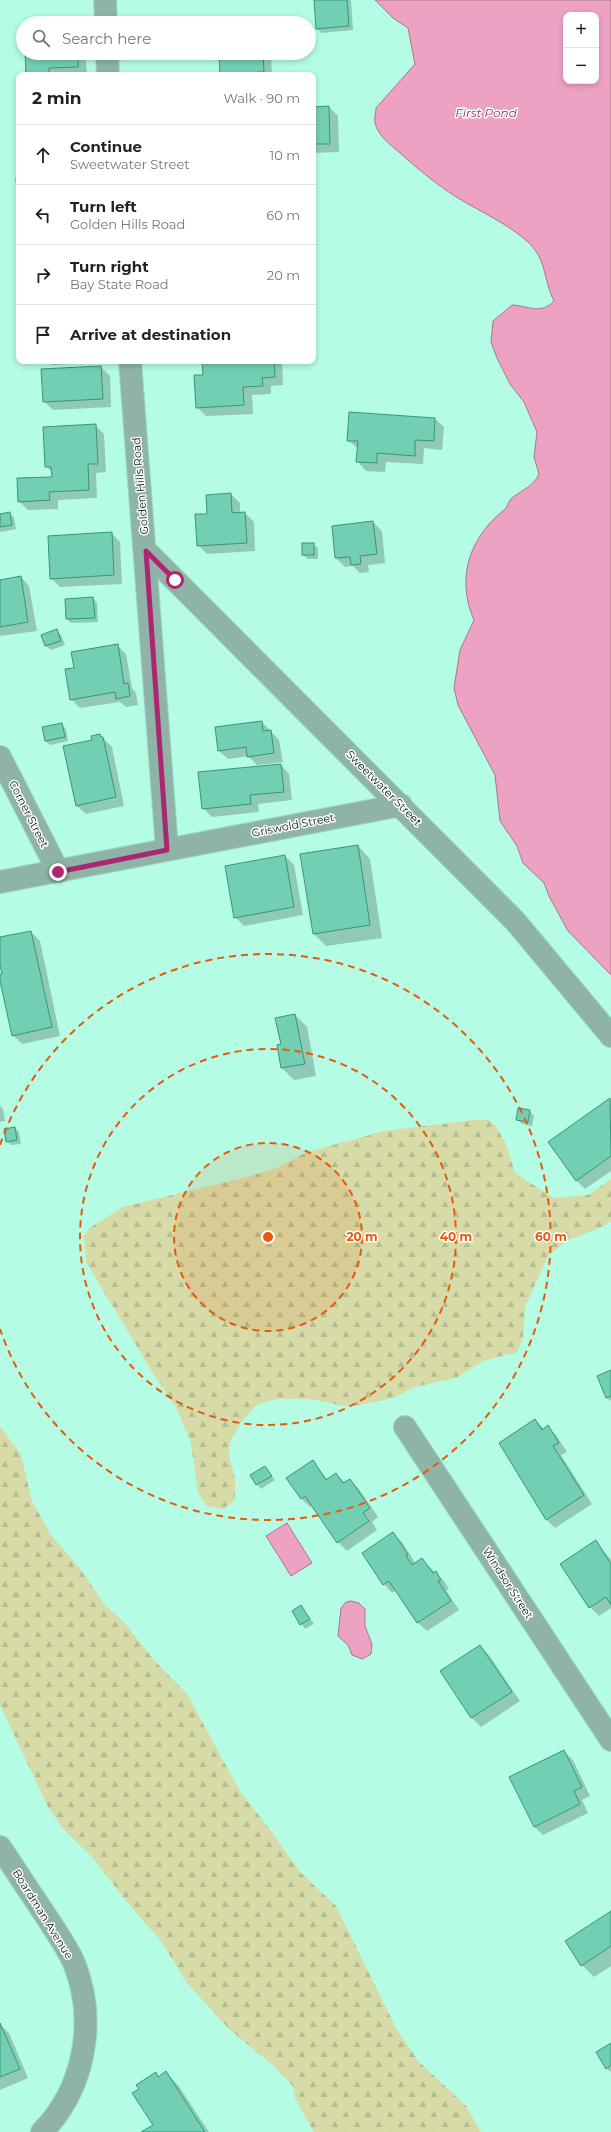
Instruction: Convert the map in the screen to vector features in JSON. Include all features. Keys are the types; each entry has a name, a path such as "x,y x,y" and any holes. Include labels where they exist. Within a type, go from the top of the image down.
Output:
{"street":[{"path":"105,0 106,16"},
{"path":"107,60 108,72"},
{"name":"Golden Hills Road","path":"130,364 146,551 176,848"},
{"name":"Sweetwater Street","path":"146,551 515,921 611,1036"},
{"name":"Corner Street","path":"0,757 58,872"},
{"name":"Griswold Street","path":"0,882 401,805"},
{"name":"Windsor Street","path":"405,1427 611,1740"},
{"name":"Boardman Avenue","path":"1,1852 66,1948 79,1976 85,2007 85,2039 79,2070 63,2105 42,2132"}],"green space":[{"path":"473,1120 489,1120 495,1125 506,1144 515,1173 554,1198 588,1195 611,1179 611,1221 604,1226 566,1241 548,1256 525,1307 523,1338 517,1352 483,1361 456,1378 415,1387 393,1398 360,1405 344,1406 310,1399 277,1399 258,1404 241,1422 230,1442 229,1456 235,1478 235,1500 223,1509 207,1506 198,1493 191,1443 175,1405 154,1375 86,1262 84,1236 88,1229 123,1207 251,1176 277,1168 307,1152 384,1131"},
{"path":"0,1426 21,1455 32,1501 51,1535 78,1566 105,1605 124,1622 154,1660 187,1694 241,1793 272,1832 300,1872 336,1906 396,2028 418,2061 466,2106 481,2132 314,2132 295,2098 293,2086 275,2067 229,2029 187,1983 161,1941 131,1907 92,1857 63,1829 48,1807 0,1705"}],"water":[{"name":"First Pond","path":"375,0 611,0 611,975 568,931 549,896 544,883 523,863 517,846 500,821 495,775 458,705 454,688 460,650 474,620 469,607 466,582 470,557 475,545 490,523 506,508 511,499 534,482 539,474 534,457 537,432 524,402 510,384 497,358 491,342 493,321 512,305 539,309 544,308 554,301 538,255 527,241 511,229 458,198 435,182 389,143 379,132 375,121 376,108 415,64 408,28 393,18"},
{"path":"287,1523 312,1563 291,1576 266,1536"},
{"path":"351,1601 359,1603 365,1609 365,1626 372,1644 371,1654 362,1659 352,1655 348,1645 338,1636 341,1608 346,1602"}],"building":[{"path":"314,0 347,0 349,26 316,29"},
{"path":"25,60 78,60 78,67 49,68 49,72 26,72"},
{"path":"219,60 263,60 264,72 220,72"},
{"path":"329,106 330,144 316,144 316,107"},
{"path":"202,364 274,364 275,377 262,378 263,386 243,387 244,405 196,408 194,375 203,375"},
{"path":"101,366 103,399 43,402 41,369"},
{"path":"349,412 435,418 434,441 415,440 415,456 377,453 377,463 356,462 358,441 347,441"},
{"path":"96,424 98,464 88,464 89,490 49,492 50,500 18,502 17,478 52,477 51,467 45,467 43,427"},
{"path":"231,493 232,513 245,512 247,543 197,546 195,514 207,514 206,495"},
{"path":"10,512 12,525 0,527 0,514"},
{"path":"373,521 377,554 360,556 361,564 351,565 350,557 335,558 332,526"},
{"path":"112,532 114,575 50,579 48,536"},
{"path":"302,543 314,543 314,555 302,555"},
{"path":"21,576 28,622 0,627 0,580"},
{"path":"93,597 95,618 66,619 65,599"},
{"path":"57,629 61,641 45,646 41,635"},
{"path":"118,644 124,684 128,683 130,696 116,699 115,692 70,700 65,669 74,668 71,652"},
{"path":"262,721 263,731 271,730 274,753 247,757 246,747 218,751 215,727"},
{"path":"62,723 65,737 45,741 42,727"},
{"path":"100,734 101,737 103,737 116,797 76,806 63,746 92,740 91,736"},
{"path":"281,764 284,792 250,795 251,804 202,809 198,772"},
{"path":"358,845 370,925 313,934 300,854"},
{"path":"285,855 294,907 234,918 225,866"},
{"path":"31,931 52,1027 12,1036 0,981 0,974 2,974 0,965 0,937"},
{"path":"295,1014 305,1064 281,1068 277,1045 281,1044 275,1018"},
{"path":"610,1098 611,1156 576,1181 548,1142"},
{"path":"518,1108 530,1110 528,1122 516,1120"},
{"path":"15,1127 17,1140 6,1142 4,1129"},
{"path":"611,1370 611,1396 606,1398 597,1376"},
{"path":"535,1419 542,1430 548,1425 559,1443 553,1446 584,1495 546,1520 499,1443"},
{"path":"313,1460 326,1480 336,1473 343,1483 350,1479 370,1508 363,1513 369,1521 337,1543 305,1496 301,1499 286,1478"},
{"path":"265,1466 272,1476 256,1485 250,1475"},
{"path":"393,1532 408,1555 406,1556 412,1565 422,1558 433,1573 436,1571 441,1580 438,1581 451,1601 417,1623 389,1581 383,1585 362,1553"},
{"path":"596,1540 611,1564 611,1605 606,1597 589,1608 560,1564"},
{"path":"301,1605 310,1619 300,1625 292,1611"},
{"path":"480,1645 512,1692 471,1718 440,1671"},
{"path":"564,1750 582,1787 574,1791 580,1804 534,1827 509,1777"},
{"path":"611,1911 611,1946 581,1966 565,1941"},
{"path":"0,2023 20,2069 0,2077"},
{"path":"611,2043 611,2065 606,2069 596,2052"},
{"path":"166,2071 205,2132 141,2132 153,2125 132,2093 139,2089 136,2085 156,2072 158,2077"}],"route":[{"path":"58,872 167,850 146,551 175,580"}]}
